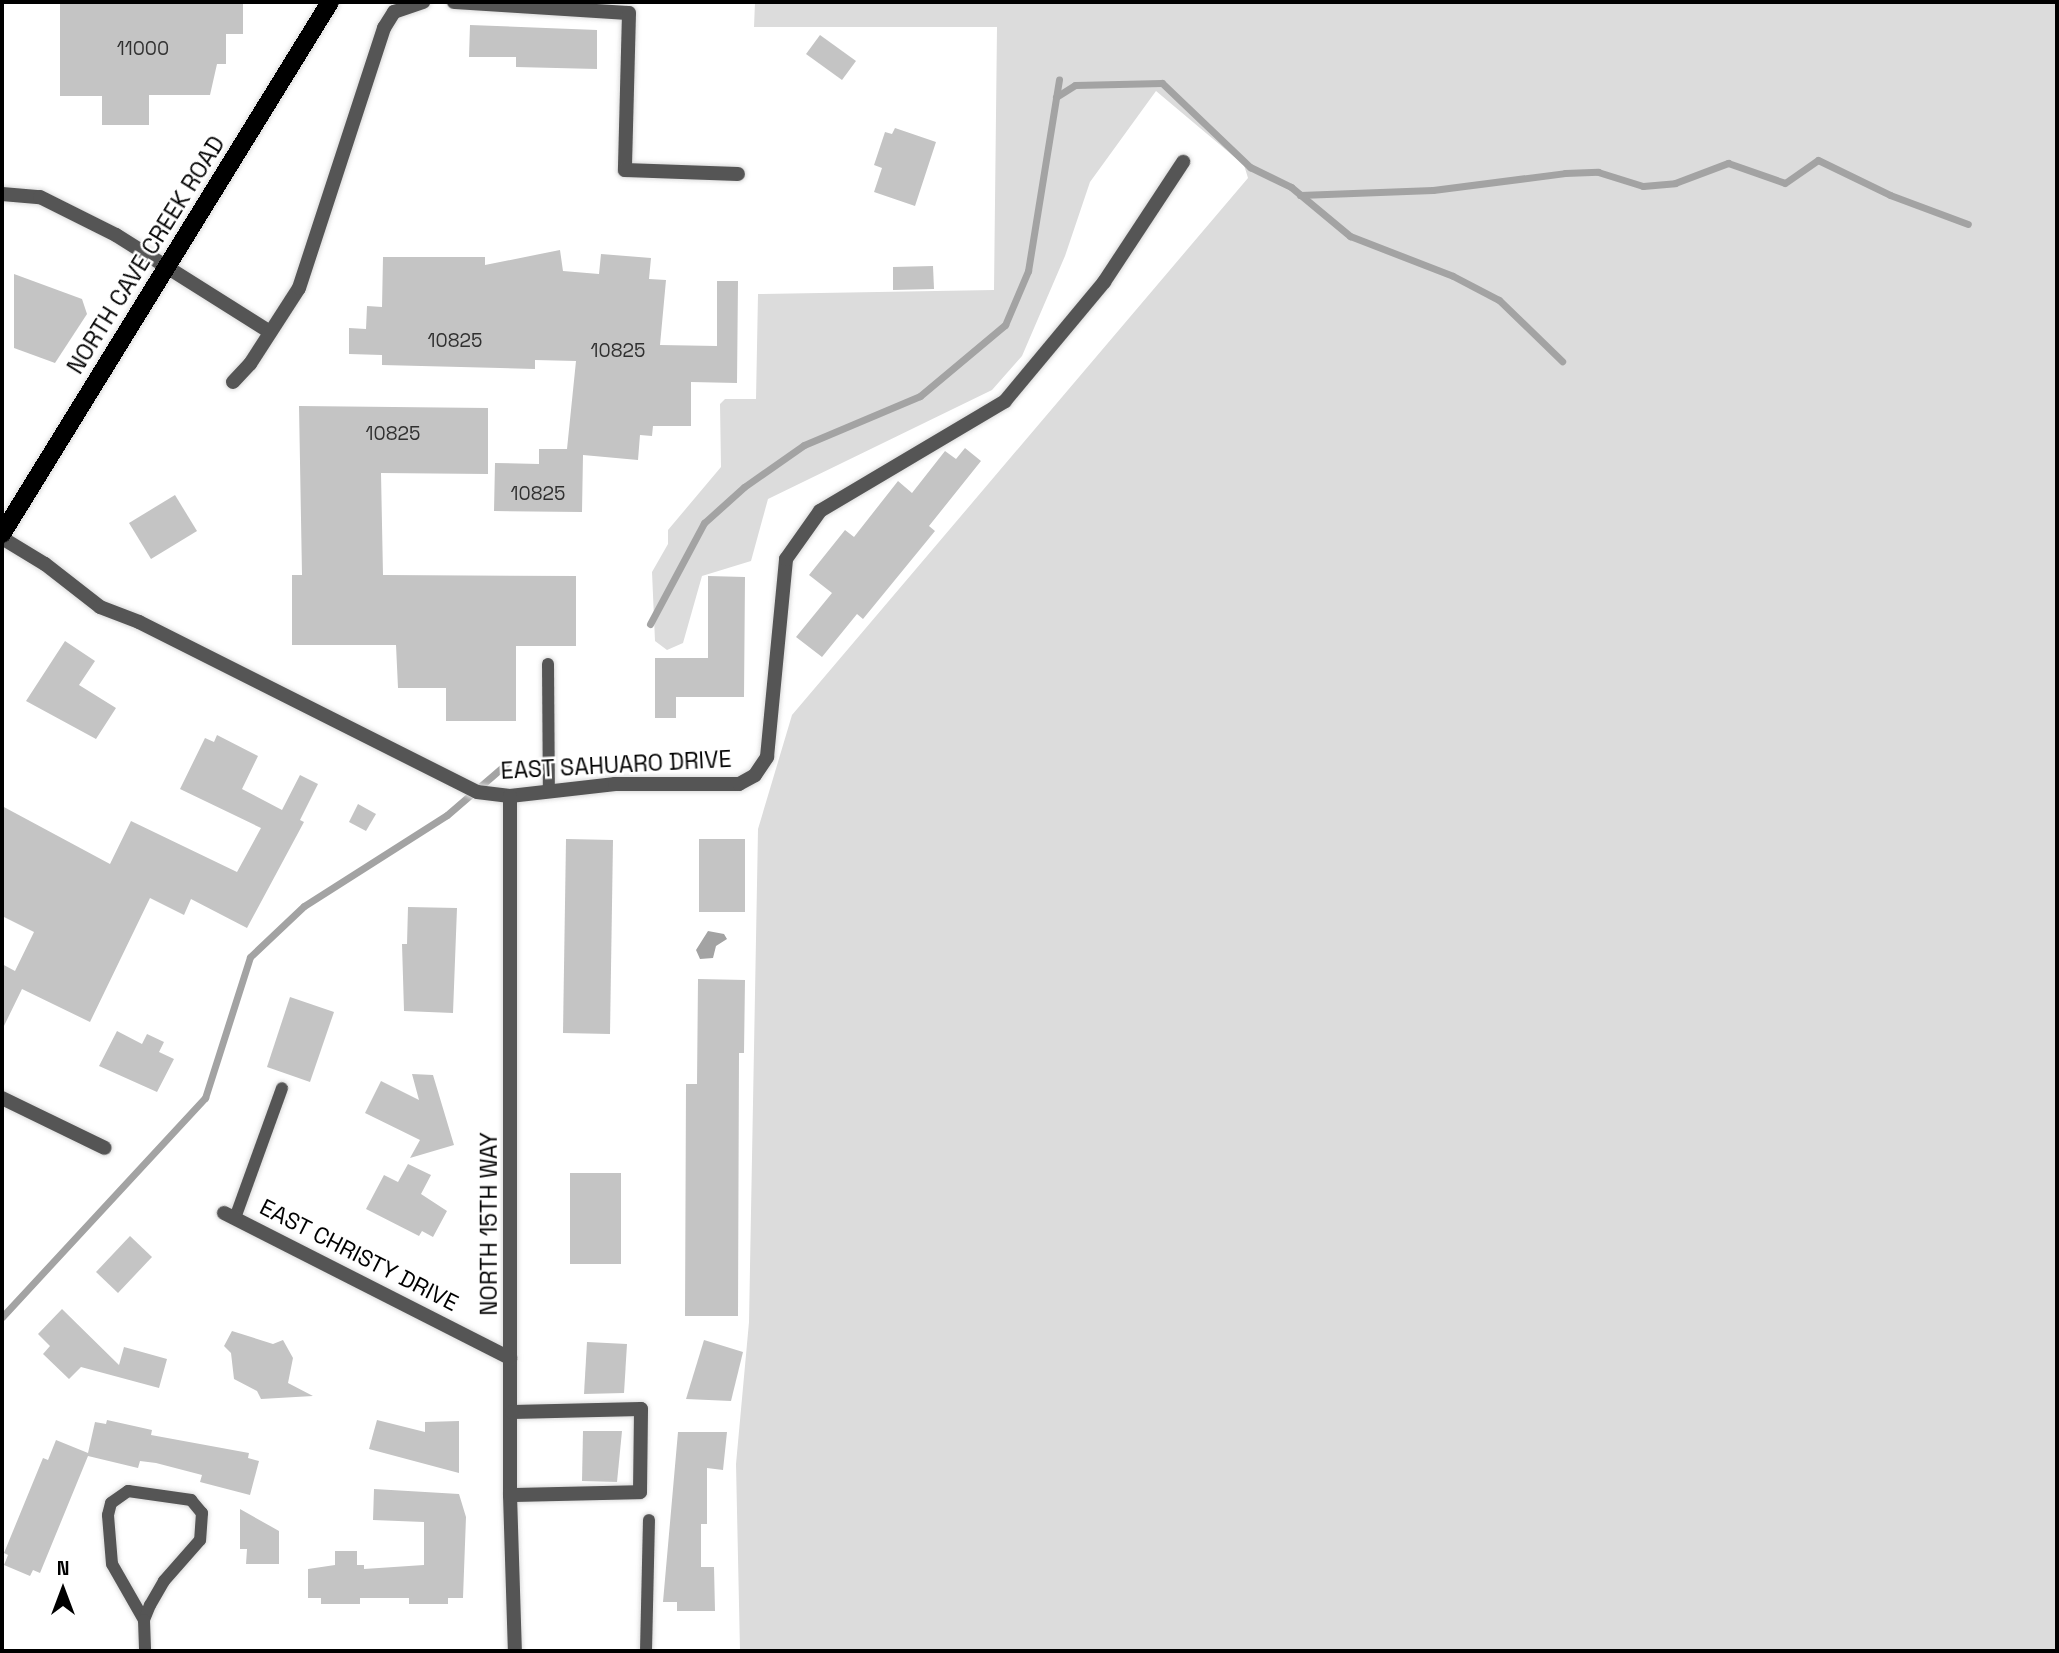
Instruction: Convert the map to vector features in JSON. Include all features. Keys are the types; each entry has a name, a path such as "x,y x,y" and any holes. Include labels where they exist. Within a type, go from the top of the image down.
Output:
{"main road":[{"name":"NORTH CAVE CREEK ROAD","path":"2,536 165,265 295,65 330,2"}],"street":[{"path":"233,382 299,288 384,28 394,12 423,2"},
{"path":"454,2 629,13 625,170 738,174"},
{"name":"EAST SAHUARO DRIVE","path":"2,536 45,564 100,607 139,622 477,792 510,796 615,784 739,783 755,775 767,757 786,559 820,511 1004,401 1104,282 1183,162"},
{"path":"2,194 40,197 165,265 270,332"},
{"name":"NORTH 15TH WAY","path":"510,796 510,1496 515,1651"},
{"path":"2,1098 105,1148"},
{"name":"EAST CHRISTY DRIVE","path":"230,1215 510,1358"},
{"path":"510,1496 640,1492 641,1409 512,1412"}],"lane":[{"path":"548,664 549,792"},
{"path":"230,1215 282,1088"},
{"path":"144,1620 164,1581 200,1540 202,1513 191,1500 128,1491 111,1503 108,1515 112,1564 144,1620 145,1651"},
{"path":"646,1651 649,1520"}],"shaded area":[{"path":"755,2 2057,2 2057,1651 740,1651 736,1464 749,1322 758,829 792,715 1248,178 1244,165 1156,91 1090,182 1065,256 1022,356 992,390 768,499 751,561 702,576 683,643 667,650 655,641 652,572 668,544 668,530 721,467 720,404 725,399 756,399 758,294 994,290 997,27 754,27"},
{"path":"708,931 724,934 727,939 716,946 713,958 700,959 696,950"}],"building":[{"path":"60,2 243,2 243,34 226,34 226,64 217,64 210,95 149,95 149,125 102,125 102,96 60,96"},
{"path":"470,25 597,30 597,69 516,67 516,57 469,57"},
{"path":"820,35 856,61 842,80 806,54"},
{"path":"895,128 936,142 915,206 874,192 882,168 874,165 885,132 892,134"},
{"path":"560,250 563,271 599,274 601,254 651,258 649,279 666,280 660,345 717,346 717,281 738,281 737,383 691,382 691,426 653,426 652,436 640,435 638,460 583,455 582,512 494,511 495,463 539,464 539,449 567,449 576,361 535,360 535,369 382,365 382,355 349,354 349,328 366,329 367,306 382,307 383,257 485,257 485,265"},
{"path":"933,266 934,289 893,290 893,267"},
{"path":"14,274 82,299 87,314 55,363 14,348"},
{"path":"299,406 488,408 488,474 381,473 383,575 576,576 576,646 516,646 516,721 446,721 446,688 398,688 396,645 292,645 292,575 302,575"},
{"path":"965,448 981,461 929,526 935,531 863,619 857,614 822,657 796,637 832,593 809,575 845,530 854,537 898,481 912,493 945,451 956,459"},
{"path":"175,495 197,531 151,559 129,523"},
{"path":"708,576 745,577 744,697 676,697 676,718 655,718 655,658 708,658"},
{"path":"65,641 95,661 79,685 116,708 96,739 26,701"},
{"path":"217,735 258,756 242,789 282,810 300,775 318,784 300,820 304,822 247,928 191,899 184,915 150,898 90,1022 22,989 2,1030 2,964 15,971 34,932 2,916 2,806 110,864 131,821 237,872 261,828 180,789 205,738 214,742"},
{"path":"358,804 376,814 366,831 349,822"},
{"path":"566,839 613,840 610,1034 563,1033"},
{"path":"699,839 745,839 745,912 699,912"},
{"path":"408,907 457,908 453,1013 404,1011 402,944 407,944"},
{"path":"698,979 745,980 744,1053 739,1053 738,1316 685,1316 686,1084 697,1084"},
{"path":"290,997 334,1012 310,1082 267,1067"},
{"path":"117,1031 142,1044 147,1034 164,1042 159,1052 174,1059 157,1092 99,1066"},
{"path":"412,1074 433,1075 454,1145 410,1158 420,1140 365,1113 381,1081 419,1100"},
{"path":"408,1164 431,1175 421,1194 447,1211 433,1237 422,1231 419,1236 366,1209 384,1175 398,1182"},
{"path":"570,1173 621,1173 621,1264 570,1264"},
{"path":"130,1236 152,1257 118,1293 96,1272"},
{"path":"62,1309 119,1365 124,1347 167,1359 159,1388 81,1367 69,1379 43,1354 50,1346 38,1334"},
{"path":"232,1331 273,1344 283,1340 293,1358 288,1383 313,1396 261,1399 257,1391 234,1379 231,1353 224,1346"},
{"path":"704,1340 743,1352 731,1401 686,1399"},
{"path":"587,1342 627,1344 624,1393 584,1394"},
{"path":"107,1420 152,1430 151,1435 249,1453 248,1458 259,1461 250,1495 200,1482 202,1475 156,1463 140,1461 138,1468 88,1456 40,1573 33,1570 30,1576 4,1565 8,1555 4,1553 43,1458 48,1460 56,1440 88,1453 95,1422 106,1424"},
{"path":"377,1420 425,1432 425,1422 459,1421 459,1473 369,1449"},
{"path":"583,1431 622,1431 617,1482 582,1481"},
{"path":"678,1432 727,1432 723,1470 707,1468 707,1524 701,1524 701,1567 714,1567 715,1611 677,1611 677,1602 663,1602"},
{"path":"374,1489 459,1494 466,1517 463,1598 448,1598 448,1604 409,1604 409,1598 360,1598 360,1604 321,1604 321,1598 308,1598 308,1569 335,1565 335,1551 357,1551 357,1565 364,1565 364,1569 424,1565 424,1522 373,1520"},
{"path":"240,1509 279,1531 279,1564 246,1564 247,1549 240,1549"}],"waterway":[{"path":"650,624 704,523 744,487 804,445 920,396 1005,325 1028,271 1059,79"},
{"path":"1056,97 1075,85 1162,83 1250,167 1291,187 1350,236 1453,276 1499,300 1562,361"},
{"path":"1300,195 1433,190 1565,173 1598,172 1643,186 1675,183 1728,163 1785,183 1818,160 1890,195 1968,224"},
{"path":"2,1317 205,1098 250,957 304,906 447,815 506,764"}]}
